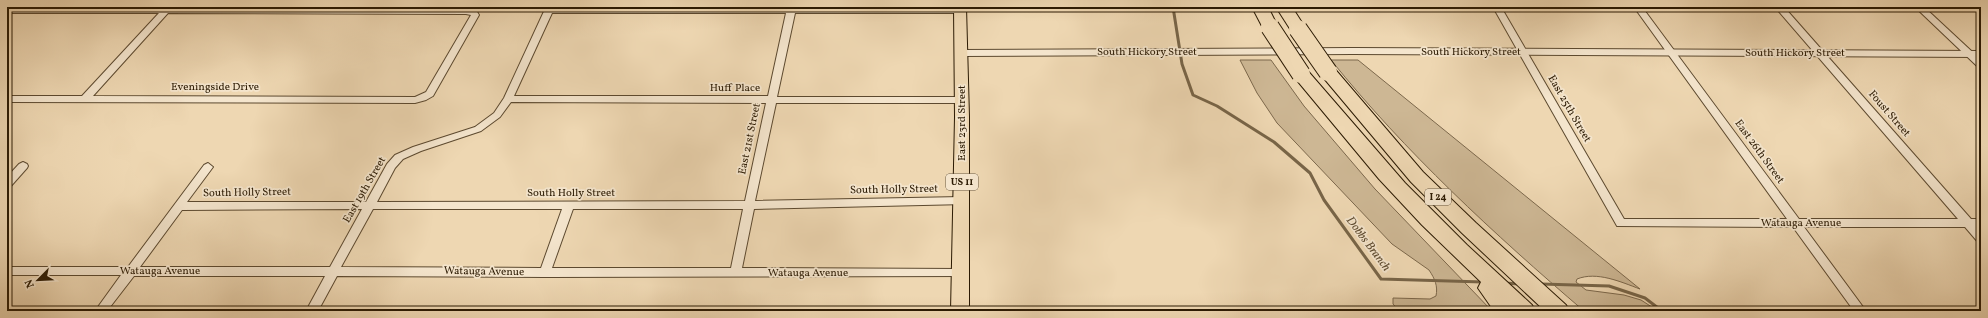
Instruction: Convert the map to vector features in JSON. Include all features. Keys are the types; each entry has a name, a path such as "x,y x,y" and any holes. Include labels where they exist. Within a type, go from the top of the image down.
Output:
{"highway":[{"name":"I 24","path":"1260,7 1270,27 1302,74 1356,140 1398,188 1463,255 1525,311"},
{"name":"I 24","path":"1284,7 1328,72 1372,128 1418,178 1482,241 1559,311"},
{"path":"1463,255 1505,311"}],"main road":[{"name":"East 23rd Street","path":"960,9 962,100 960,311"}],"street":[{"name":"East 25th Street","path":"1497,7 1620,223"},
{"name":"East 26th Street","path":"1638,7 1860,311"},
{"name":"Foust Street","path":"1779,7 1981,238"},
{"path":"1919,7 1981,65"},
{"path":"550,9 791,11 960,9"},
{"name":"East 19th Street","path":"312,311 391,166 399,157 417,149 478,130 496,115 508,99 550,9"},
{"path":"7,10 166,10"},
{"path":"85,99 166,10"},
{"name":"Eveningside Drive","path":"7,99 415,100 430,94 474,15 473,12 166,10"},
{"name":"East 21st Street","path":"736,273 771,100 791,11"},
{"name":"South Hickory Street","path":"961,53 1344,51 1981,54"},
{"name":"Huff Place","path":"508,99 962,100"},
{"path":"7,183 23,166"},
{"path":"101,311 208,167"},
{"name":"South Holly Street","path":"179,206 369,204 749,205 962,201"},
{"path":"545,273 569,205"},
{"name":"Watauga Avenue","path":"1620,223 1981,223"},
{"name":"Watauga Avenue","path":"7,270 545,273 960,273"}],"shaded area":[{"path":"1240,60 1271,60 1304,106 1375,189 1492,311 1399,311 1393,304 1393,298 1430,299 1436,296 1436,286 1431,273 1429,270 1392,244 1277,123 1257,93"},
{"path":"1331,60 1358,60 1640,289 1609,278 1593,276 1577,279 1576,282 1586,290 1624,295 1641,300 1658,311 1584,311 1484,222 1420,160 1359,94"}],"waterway":[{"name":"Dobbs Branch","path":"1173,7 1182,64 1193,95 1217,106 1274,142 1310,173 1324,200 1381,279 1483,282"},
{"name":"Dobbs Branch","path":"1505,283 1519,284"},
{"name":"Dobbs Branch","path":"1541,284 1609,286 1645,298 1662,311"}]}
